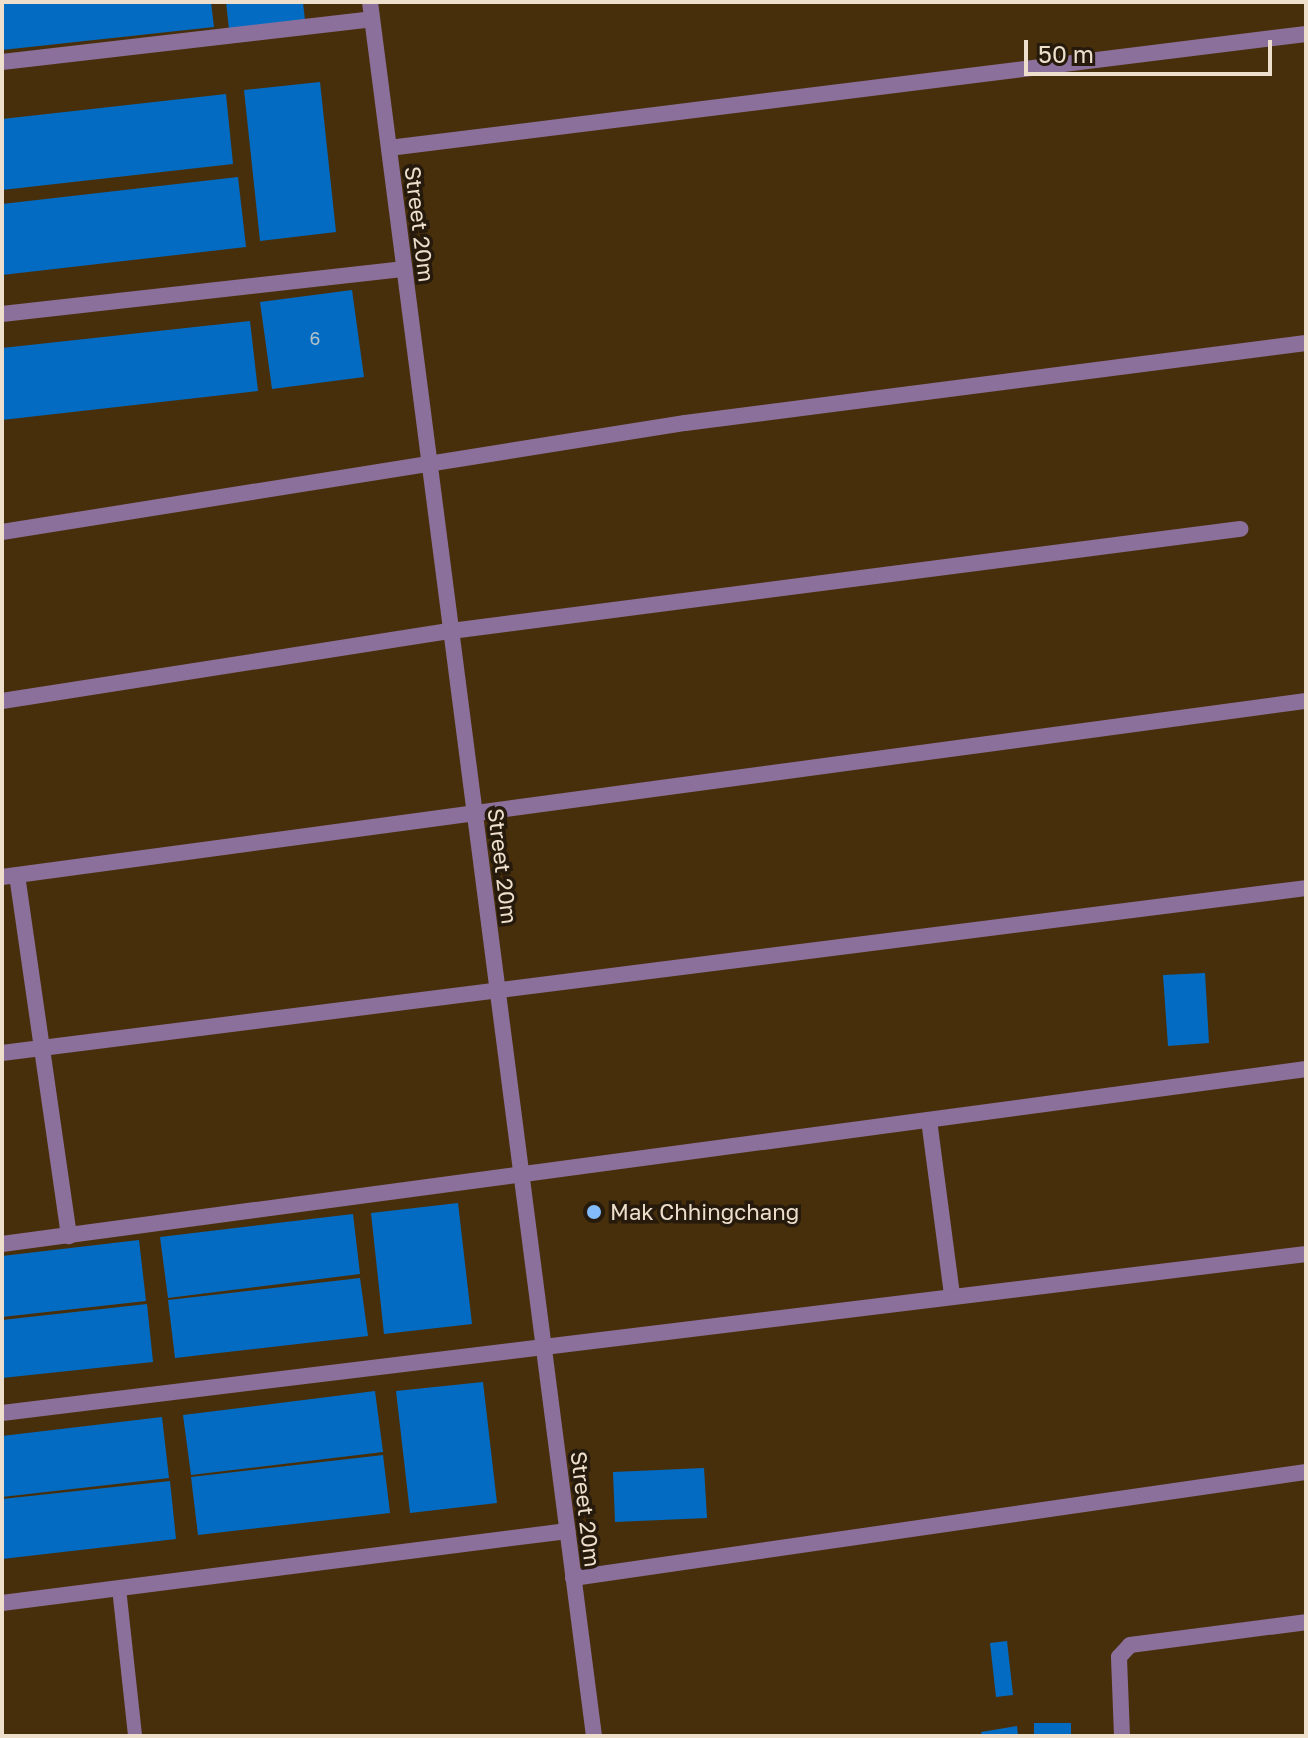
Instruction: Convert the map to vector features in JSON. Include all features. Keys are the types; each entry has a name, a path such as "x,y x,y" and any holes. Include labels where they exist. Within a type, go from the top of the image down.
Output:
{"street":[{"path":"2,62 371,10"},
{"name":"Street 20m","path":"371,10 594,1736"},
{"path":"389,148 1306,34"},
{"path":"2,314 404,269"},
{"path":"2,532 685,423 1306,343"},
{"path":"2,701 451,631 1240,529"},
{"path":"69,1236 10,876 474,810 859,765 1306,701"},
{"path":"2,1053 1306,888"},
{"path":"2,1244 1306,1069"},
{"path":"929,1120 952,1295"},
{"path":"2,1413 543,1344 1306,1254"},
{"path":"573,1578 1306,1472"},
{"path":"2,1603 567,1531"},
{"path":"1122,1736 1122,1650 1306,1622"}],"lane":[{"path":"119,1588 135,1736"}],"building":[{"path":"2,2 211,2 214,27 2,50"},
{"path":"226,2 303,2 305,21 229,29"},
{"path":"320,82 336,232 260,241 244,90"},
{"path":"226,94 233,164 2,190 2,119"},
{"path":"238,177 246,247 2,275 2,204"},
{"path":"352,290 364,377 272,389 260,302"},
{"path":"250,321 258,391 2,420 2,348"},
{"path":"1205,973 1209,1043 1168,1046 1163,975"},
{"path":"458,1203 472,1324 384,1334 371,1213"},
{"path":"353,1214 360,1274 168,1298 160,1237"},
{"path":"139,1240 146,1301 2,1317 2,1256"},
{"path":"360,1278 368,1336 175,1358 168,1300"},
{"path":"147,1304 153,1362 2,1378 2,1320"},
{"path":"483,1382 497,1503 410,1513 396,1391"},
{"path":"375,1391 383,1452 191,1475 183,1415"},
{"path":"162,1417 169,1478 2,1497 2,1436"},
{"path":"383,1455 390,1513 198,1535 191,1477"},
{"path":"704,1468 707,1518 615,1522 613,1472"},
{"path":"170,1481 176,1539 2,1559 2,1499"},
{"path":"1007,1641 1013,1695 996,1697 990,1643"},
{"path":"1034,1723 1071,1723 1071,1736 1034,1736"},
{"path":"1017,1726 1018,1736 982,1736 981,1732"}],"place":[{"name":"Mak Chhingchang","path":"594,1212"}]}
